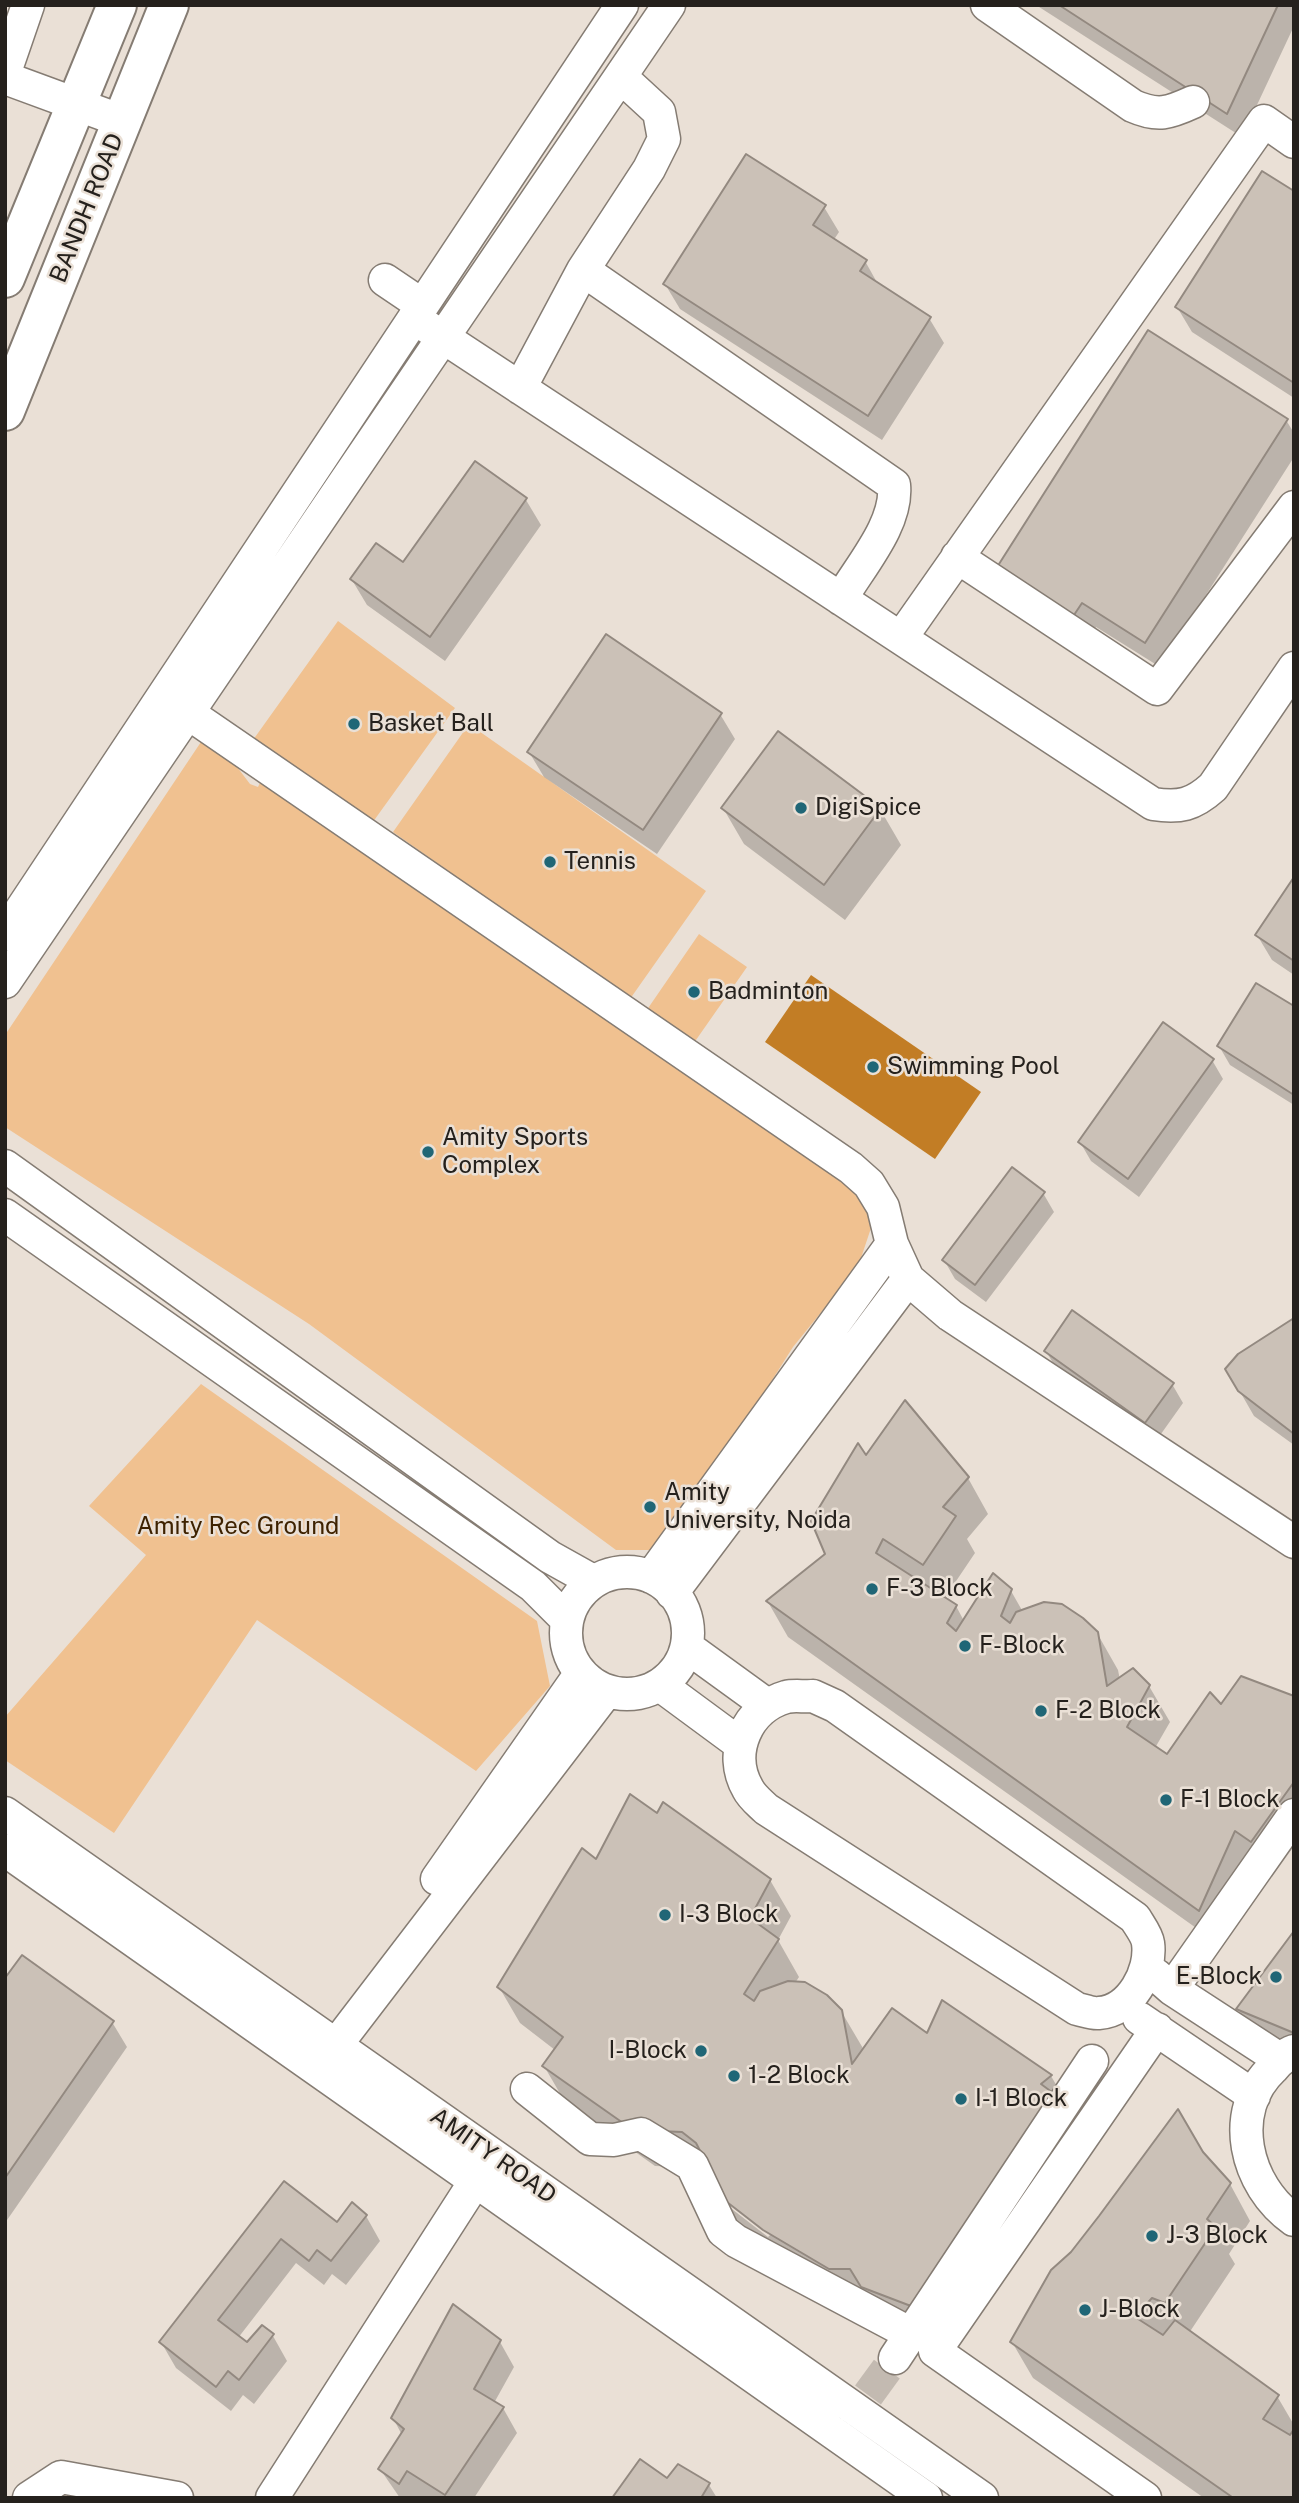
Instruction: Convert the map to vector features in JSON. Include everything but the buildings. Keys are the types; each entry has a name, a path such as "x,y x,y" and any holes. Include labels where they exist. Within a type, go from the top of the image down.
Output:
{"main road":[{"name":"BANDH ROAD","path":"5,278 117,5"},
{"name":"BANDH ROAD","path":"5,411 169,5"}],"street":[{"path":"5,72 28,5"},
{"path":"5,934 622,5"},
{"path":"5,982 669,5"},
{"path":"987,5 1133,106 1153,114 1169,113 1193,102"},
{"path":"520,388 583,270 649,169 664,139 659,111 621,77"},
{"path":"5,78 122,121"},
{"path":"901,638 1264,121 1294,142"},
{"path":"583,270 894,485 895,501 888,520 841,599"},
{"path":"385,280 444,338 1153,804 1176,807 1196,802 1213,787 1294,668"},
{"path":"957,557 1157,690 1294,507"},
{"path":"188,713 850,1168 869,1184 883,1207 892,1244 908,1279 950,1315 1294,1542"},
{"path":"5,1166 550,1557 593,1581"},
{"path":"5,1215 533,1586 566,1619"},
{"path":"662,1585 892,1244"},
{"path":"662,1585 908,1279"},
{"path":"614,1572 640,1572 662,1585 680,1601 688,1621 687,1647 678,1668 660,1685 639,1694 607,1691 593,1685 574,1666 566,1645 566,1619 575,1598 593,1581 614,1572"},
{"path":"687,1647 767,1705"},
{"path":"330,2040 581,1673"},
{"path":"660,1685 740,1744"},
{"path":"330,2040 607,1691"},
{"path":"813,1696 835,1706 1135,1918 1148,1941 1147,1966 1139,1987 1121,2005 1100,2014 1077,2009 766,1809 748,1791 740,1770 740,1744 749,1723 767,1705 788,1697 813,1696"},
{"name":"AMITY ROAD","path":"5,1813 330,2040 484,2168 926,2498"},
{"path":"1172,1989 1294,1815"},
{"name":"AMITY ROAD","path":"5,1850 484,2168 863,2403 982,2498"},
{"path":"1147,1966 1172,1989 1288,2055 1263,2077 1249,2107 1246,2150 1258,2183 1294,2220"},
{"path":"1121,2005 1254,2096"},
{"path":"1145,2498 934,2351 1157,2029"},
{"path":"527,2089 590,2139 614,2140 641,2134 692,2165 719,2224 736,2241 903,2346 1092,2061"},
{"path":"281,2494 484,2168"},
{"path":"29,2498 61,2477 177,2498"}],"green space":[{"name":"Basket Ball","path":"338,621 455,708 370,826 253,740"},
{"name":"Tennis","path":"469,724 706,891 630,999 393,832"},
{"name":"Amity Sports Complex","path":"209,730 250,784 258,787 266,770 867,1198 872,1225 858,1267 793,1347 733,1442 657,1550 616,1550 309,1324 5,1127 5,1035"},
{"name":"Badminton","path":"699,934 747,967 689,1050 642,1017"},
{"name":"Amity Rec Ground","path":"201,1384 537,1621 550,1686 476,1771 257,1620 114,1833 5,1760 5,1717 146,1555 89,1506"}],"shaded area":[{"name":"Swimming Pool","path":"811,975 981,1092 935,1159 765,1042"}],"tunnel":[{"path":"868,2395 895,2358"}],"place":[{"name":"Basket Ball","path":"354,724"},
{"name":"DigiSpice","path":"801,808"},
{"name":"Tennis","path":"550,862"},
{"name":"Badminton","path":"694,992"},
{"name":"Swimming Pool","path":"873,1067"},
{"name":"Amity Sports Complex","path":"428,1152"},
{"name":"Amity University, Noida","path":"650,1507"},
{"name":"F-3 Block","path":"872,1589"},
{"name":"F-Block","path":"965,1646"},
{"name":"F-2 Block","path":"1041,1711"},
{"name":"F-1 Block","path":"1166,1800"},
{"name":"I-3 Block","path":"665,1915"},
{"name":"E-Block","path":"1276,1977"},
{"name":"I-Block","path":"701,2051"},
{"name":"1-2 Block","path":"734,2076"},
{"name":"I-1 Block","path":"961,2099"},
{"name":"J-3 Block","path":"1152,2236"},
{"name":"J-Block","path":"1085,2310"}]}
